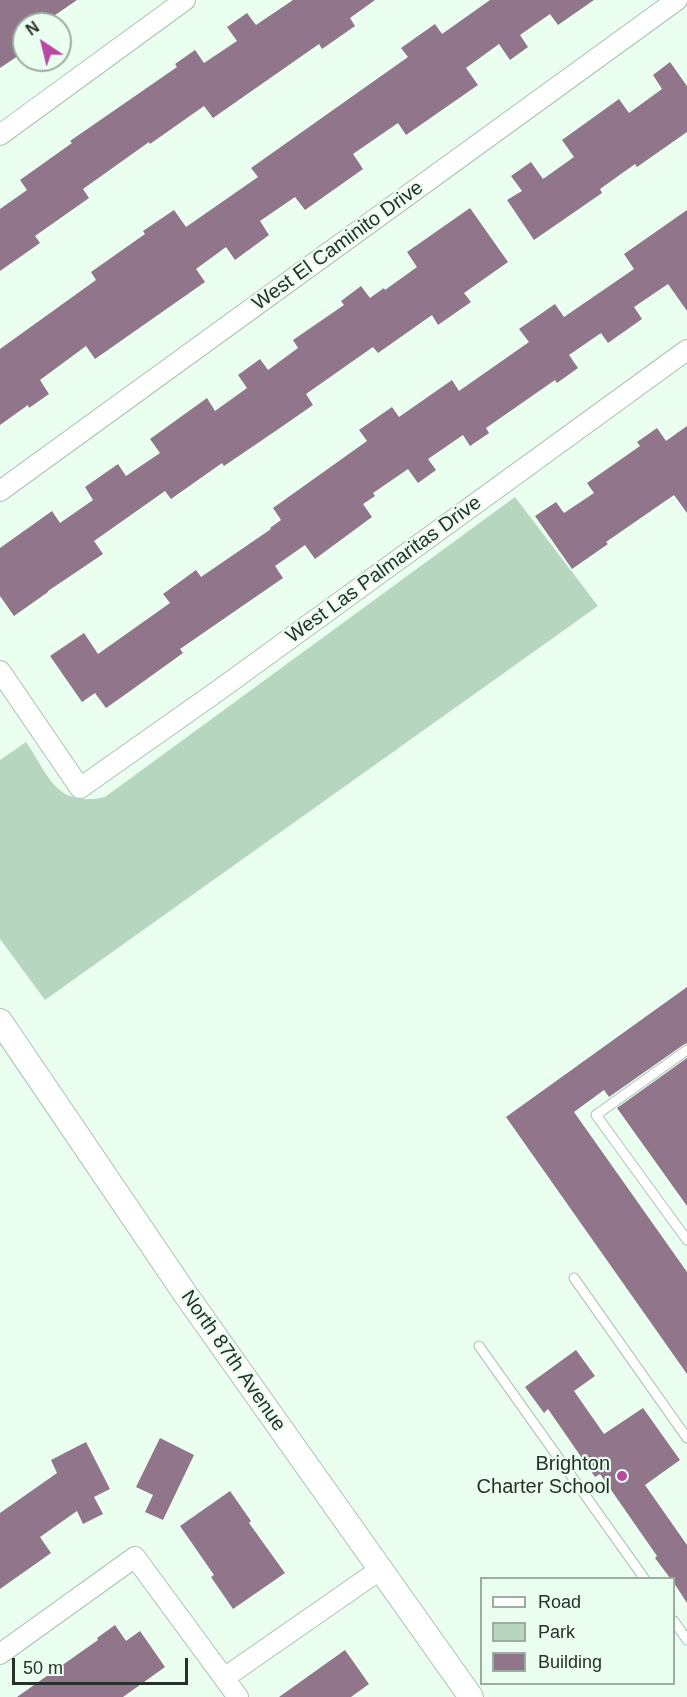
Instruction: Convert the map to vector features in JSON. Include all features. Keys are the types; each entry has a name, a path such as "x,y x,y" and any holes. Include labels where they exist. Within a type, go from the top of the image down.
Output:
{"street":[{"path":"0,135 185,0"},
{"name":"West El Caminito Drive","path":"0,491 677,0"},
{"name":"West Las Palmaritas Drive","path":"0,671 80,788 229,683 687,350"},
{"name":"North 87th Avenue","path":"0,1021 186,1295 471,1697"},
{"path":"0,1654 135,1557 238,1697"},
{"path":"224,1678 381,1569"}],"lane":[{"path":"687,1050 596,1115 687,1240"},
{"path":"574,1278 687,1438"},
{"path":"479,1346 643,1577"},
{"path":"675,1622 687,1640"}],"green space":[{"path":"515,497 598,606 45,1000 0,939 0,760 26,742 48,777 64,793 75,798 105,797"}],"building":[{"path":"0,0 77,0 60,12 12,12 12,60 0,68"},
{"path":"293,0 375,0 350,18 355,26 322,49 319,44 213,118 204,106 83,189 89,198 35,236 40,243 0,271 0,209 27,190 20,180 72,143 70,141 177,67 175,64 195,50 204,63 237,41 227,27 247,13 256,25"},
{"path":"490,0 594,0 558,25 550,14 520,35 528,47 510,60 499,44 466,68 478,85 406,135 398,123 353,154 363,169 305,210 295,197 260,221 269,235 235,260 226,247 196,269 205,282 95,359 86,346 40,380 49,394 29,408 28,405 0,425 0,349 96,280 91,272 145,234 143,231 174,210 186,227 258,177 251,168 408,57 401,48 435,24 442,34"},
{"path":"670,62 687,86 687,132 637,167 635,164 600,189 602,193 534,240 507,200 522,191 511,176 531,162 543,179 574,157 562,140 619,99 629,113 662,89 653,75"},
{"path":"470,208 508,262 464,293 471,302 438,325 432,315 378,353 373,347 306,394 313,405 224,466 222,463 171,499 165,491 94,541 103,554 14,616 0,596 0,548 52,511 60,523 93,500 85,487 118,464 126,476 160,453 150,439 207,398 215,411 247,388 238,375 260,359 268,370 298,348 293,340 344,305 341,301 361,286 370,298 417,267 407,252"},
{"path":"687,210 687,311 668,284 634,307 642,319 608,343 601,333 569,355 578,368 557,383 555,380 486,428 489,433 470,446 463,435 428,459 436,470 418,483 408,469 373,493 375,496 363,504 372,517 315,559 305,545 275,566 283,578 180,649 183,653 126,694 106,708 95,693 82,702 50,656 84,633 98,654 170,603 163,594 196,570 201,577 271,529 281,520 273,508 367,441 359,430 392,407 399,417 452,380 459,391 529,342 519,329 555,304 564,317 634,269 624,254"},
{"path":"687,426 687,513 674,495 606,542 608,544 572,569 535,516 556,502 564,513 594,493 587,483 640,446 637,442 657,428 666,441"},
{"path":"687,987 687,1043 609,1097 604,1090 574,1112 687,1272 687,1374 506,1117"},
{"path":"687,1058 687,1206 617,1108"},
{"path":"576,1350 595,1376 574,1391 604,1434 643,1408 680,1460 645,1485 687,1545 687,1603 675,1585 675,1577 669,1577 655,1558 657,1556 600,1474 595,1477 548,1409 544,1413 525,1387"},
{"path":"160,1438 194,1455 163,1520 145,1512 153,1495 136,1487"},
{"path":"86,1442 110,1489 94,1497 103,1514 83,1524 77,1511 40,1537 51,1553 0,1589 0,1513 57,1473 51,1460"},
{"path":"230,1491 251,1521 249,1523 285,1573 233,1609 211,1577 214,1575 180,1526"},
{"path":"115,1625 126,1641 140,1631 165,1667 123,1697 17,1697 98,1640 97,1638"},
{"path":"345,1650 369,1684 351,1697 279,1697"}],"place":[{"name":"Brighton Charter School","path":"622,1476"}]}
